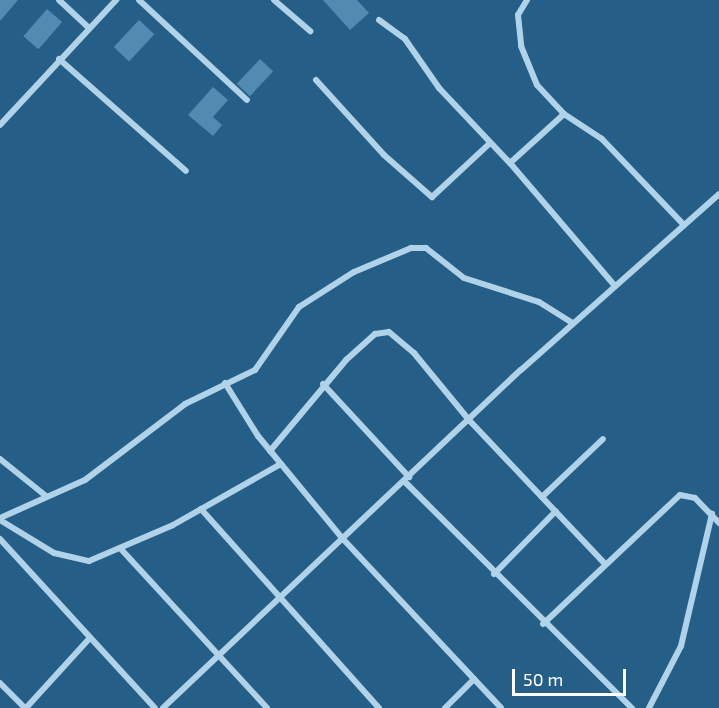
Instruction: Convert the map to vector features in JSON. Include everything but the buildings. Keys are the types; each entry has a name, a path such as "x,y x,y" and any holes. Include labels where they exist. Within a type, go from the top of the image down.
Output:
{"street":[{"path":"59,0 90,28"},
{"path":"0,125 116,0"},
{"path":"139,0 247,100"},
{"path":"274,0 309,32"},
{"path":"527,0 518,15 521,46 537,85 564,114 602,139 684,225"},
{"path":"379,20 405,39 489,144 510,163 615,286"},
{"path":"59,59 186,171"},
{"path":"316,81 384,155 432,197 489,144"},
{"path":"510,163 564,114"},
{"path":"163,708 573,323 719,194"},
{"path":"0,519 85,480 185,404 255,369 299,307 354,272 411,248 426,248 464,278 539,302 573,323"},
{"path":"270,451 323,384 368,340 389,332 414,352 469,420 605,564"},
{"path":"225,383 270,451 343,539 501,708"},
{"path":"323,384 406,479 494,574 632,708"},
{"path":"542,497 603,439"},
{"path":"0,459 46,496"},
{"path":"0,519 80,562 120,548 201,509 281,464"},
{"path":"543,624 680,495 695,498 719,523"},
{"path":"201,509 278,601 379,708"},
{"path":"494,574 556,511"},
{"path":"649,708 681,646 712,514"},
{"path":"0,539 155,708"},
{"path":"120,548 267,708"},
{"path":"0,683 25,708 90,638"},
{"path":"445,708 474,679"}]}
